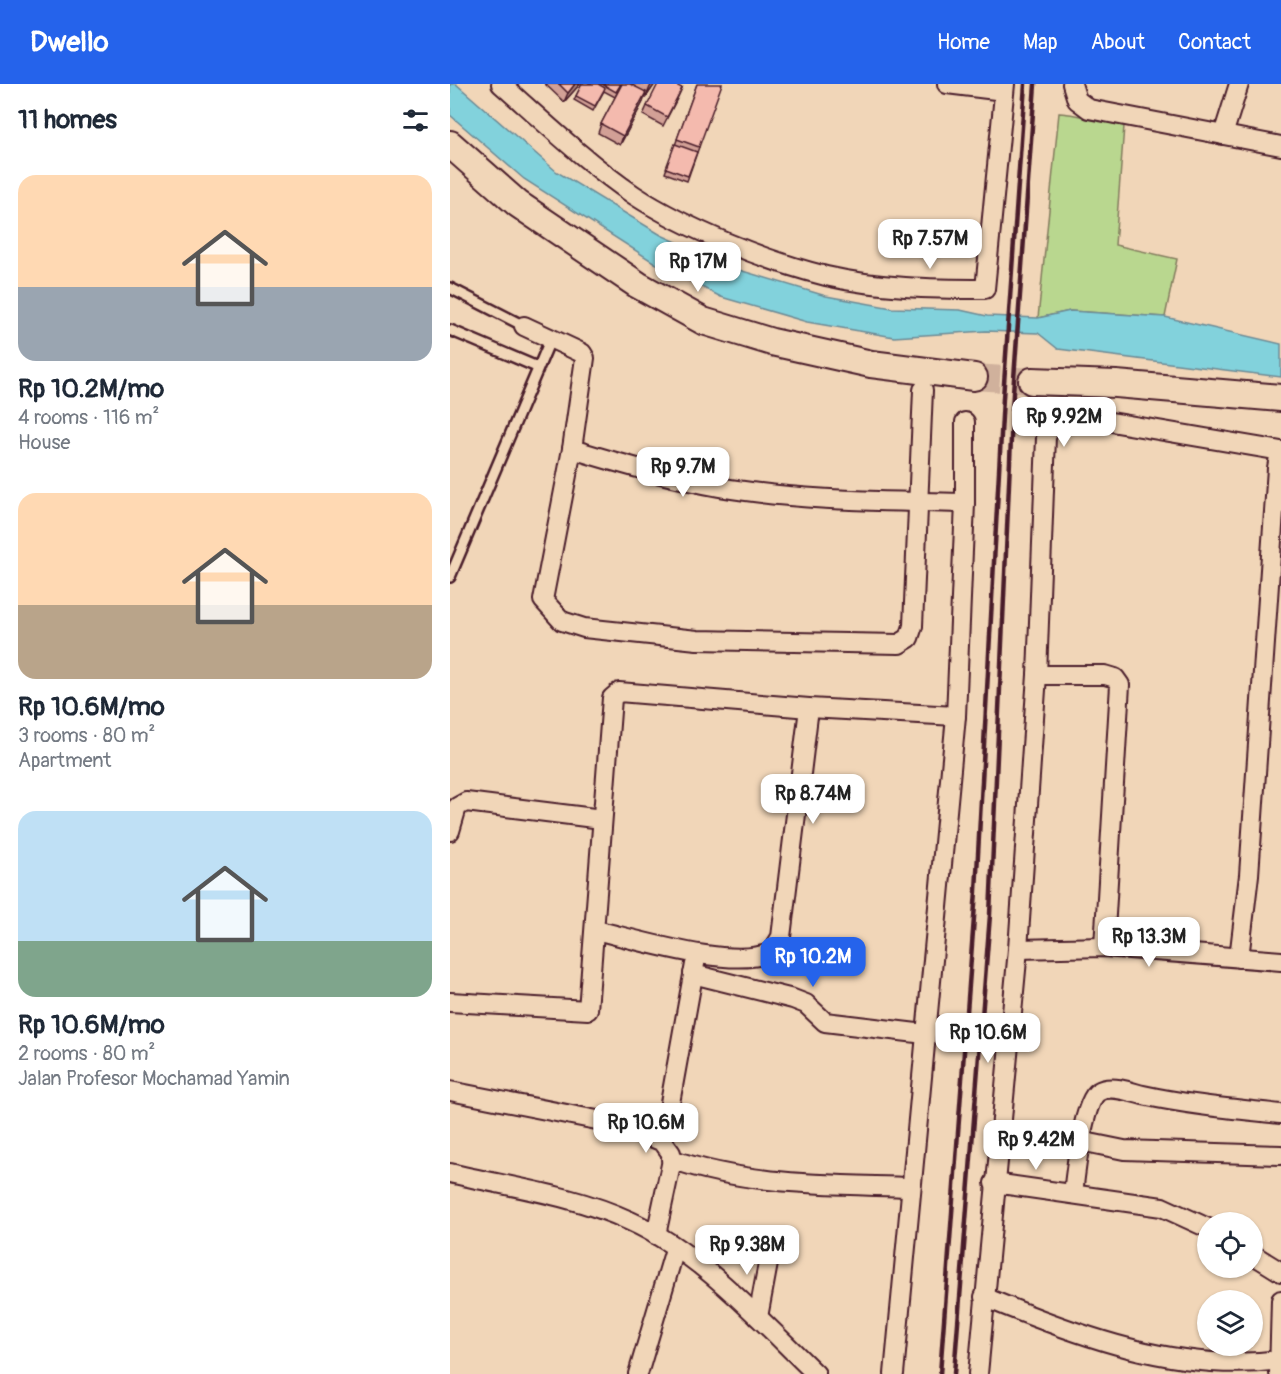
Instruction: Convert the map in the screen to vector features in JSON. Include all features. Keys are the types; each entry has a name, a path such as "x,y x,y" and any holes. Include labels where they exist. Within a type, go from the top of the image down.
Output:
{"street":[{"path":"501,84 634,194 711,235 826,276 887,285 940,289 985,289 1004,88 947,84"},
{"path":"1072,84 1077,100 1089,109 1281,146"},
{"path":"1223,135 1239,84"},
{"path":"450,144 518,204 638,285 703,321 772,342 871,364 974,377"},
{"path":"524,326 582,353 585,358 572,449 543,600 555,615 572,626 697,640 902,643 909,638 913,626 923,390"},
{"path":"1032,381 1116,384 1281,398"},
{"path":"978,1374 994,1184 1018,949 1037,675 1046,437 1052,424 1070,415 1280,451 1275,491 1249,875 1239,958"},
{"path":"894,1374 956,716 965,503 965,422"},
{"path":"572,449 628,466 729,488 791,496 965,503"},
{"path":"1037,675 1105,675 1115,678 1120,685 1104,947"},
{"path":"450,1002 588,1010 612,698 619,692 809,708 956,716"},
{"path":"595,930 697,954 749,958 772,952 778,945 809,708"},
{"path":"450,831 457,807 466,802 602,819"},
{"path":"1018,949 1104,947 1281,962"},
{"path":"656,1235 671,1159 663,1142 697,954"},
{"path":"693,974 793,999 806,1004 825,1022 925,1034"},
{"path":"1073,1194 1080,1141 1092,1098 1099,1091 1116,1089 1165,1099 1281,1114"},
{"path":"450,1091 622,1125 663,1142"},
{"path":"1080,1141 1124,1150 1281,1155"},
{"path":"671,1159 718,1173 787,1182 911,1187"},
{"path":"450,1173 579,1203 631,1221 656,1235 711,1275 816,1374"},
{"path":"994,1184 1162,1207 1197,1223"},
{"path":"758,1317 772,1242"},
{"path":"638,1374 675,1249"},
{"path":"1263,1261 1281,1272"},
{"path":"984,1297 1041,1321 1136,1350 1220,1363 1279,1367 1281,1302"}],"lane":[{"path":"450,288 524,326"},
{"path":"450,330 537,367"},
{"path":"450,577 551,338"}],"green space":[{"path":"1059,113 1124,126 1115,245 1177,259 1165,317 1070,311 1038,318"}],"water":[{"path":"450,84 456,84 557,172 661,235 739,270 826,296 892,308 960,310 987,316 1038,318 1070,311 1165,317 1281,344 1281,377 1058,349 1038,333 986,331 894,337 807,322 721,297 655,263 524,179 450,115"}],"building":[{"path":"559,84 575,84 568,93"},
{"path":"582,84 598,84 605,88 595,106 576,96"},
{"path":"602,84 621,84 616,92"},
{"path":"622,84 630,84 646,92 623,136 601,124"},
{"path":"658,84 674,84 682,88 667,117 647,106"},
{"path":"697,84 722,84 699,147 677,139"},
{"path":"675,144 697,152 688,176 666,168"}],"tunnel":[{"path":"974,377 1032,381"}],"railway":[{"path":"940,1374 976,891 1003,398 1025,84"},
{"path":"954,1374 990,915 1013,393 1035,84"}]}
